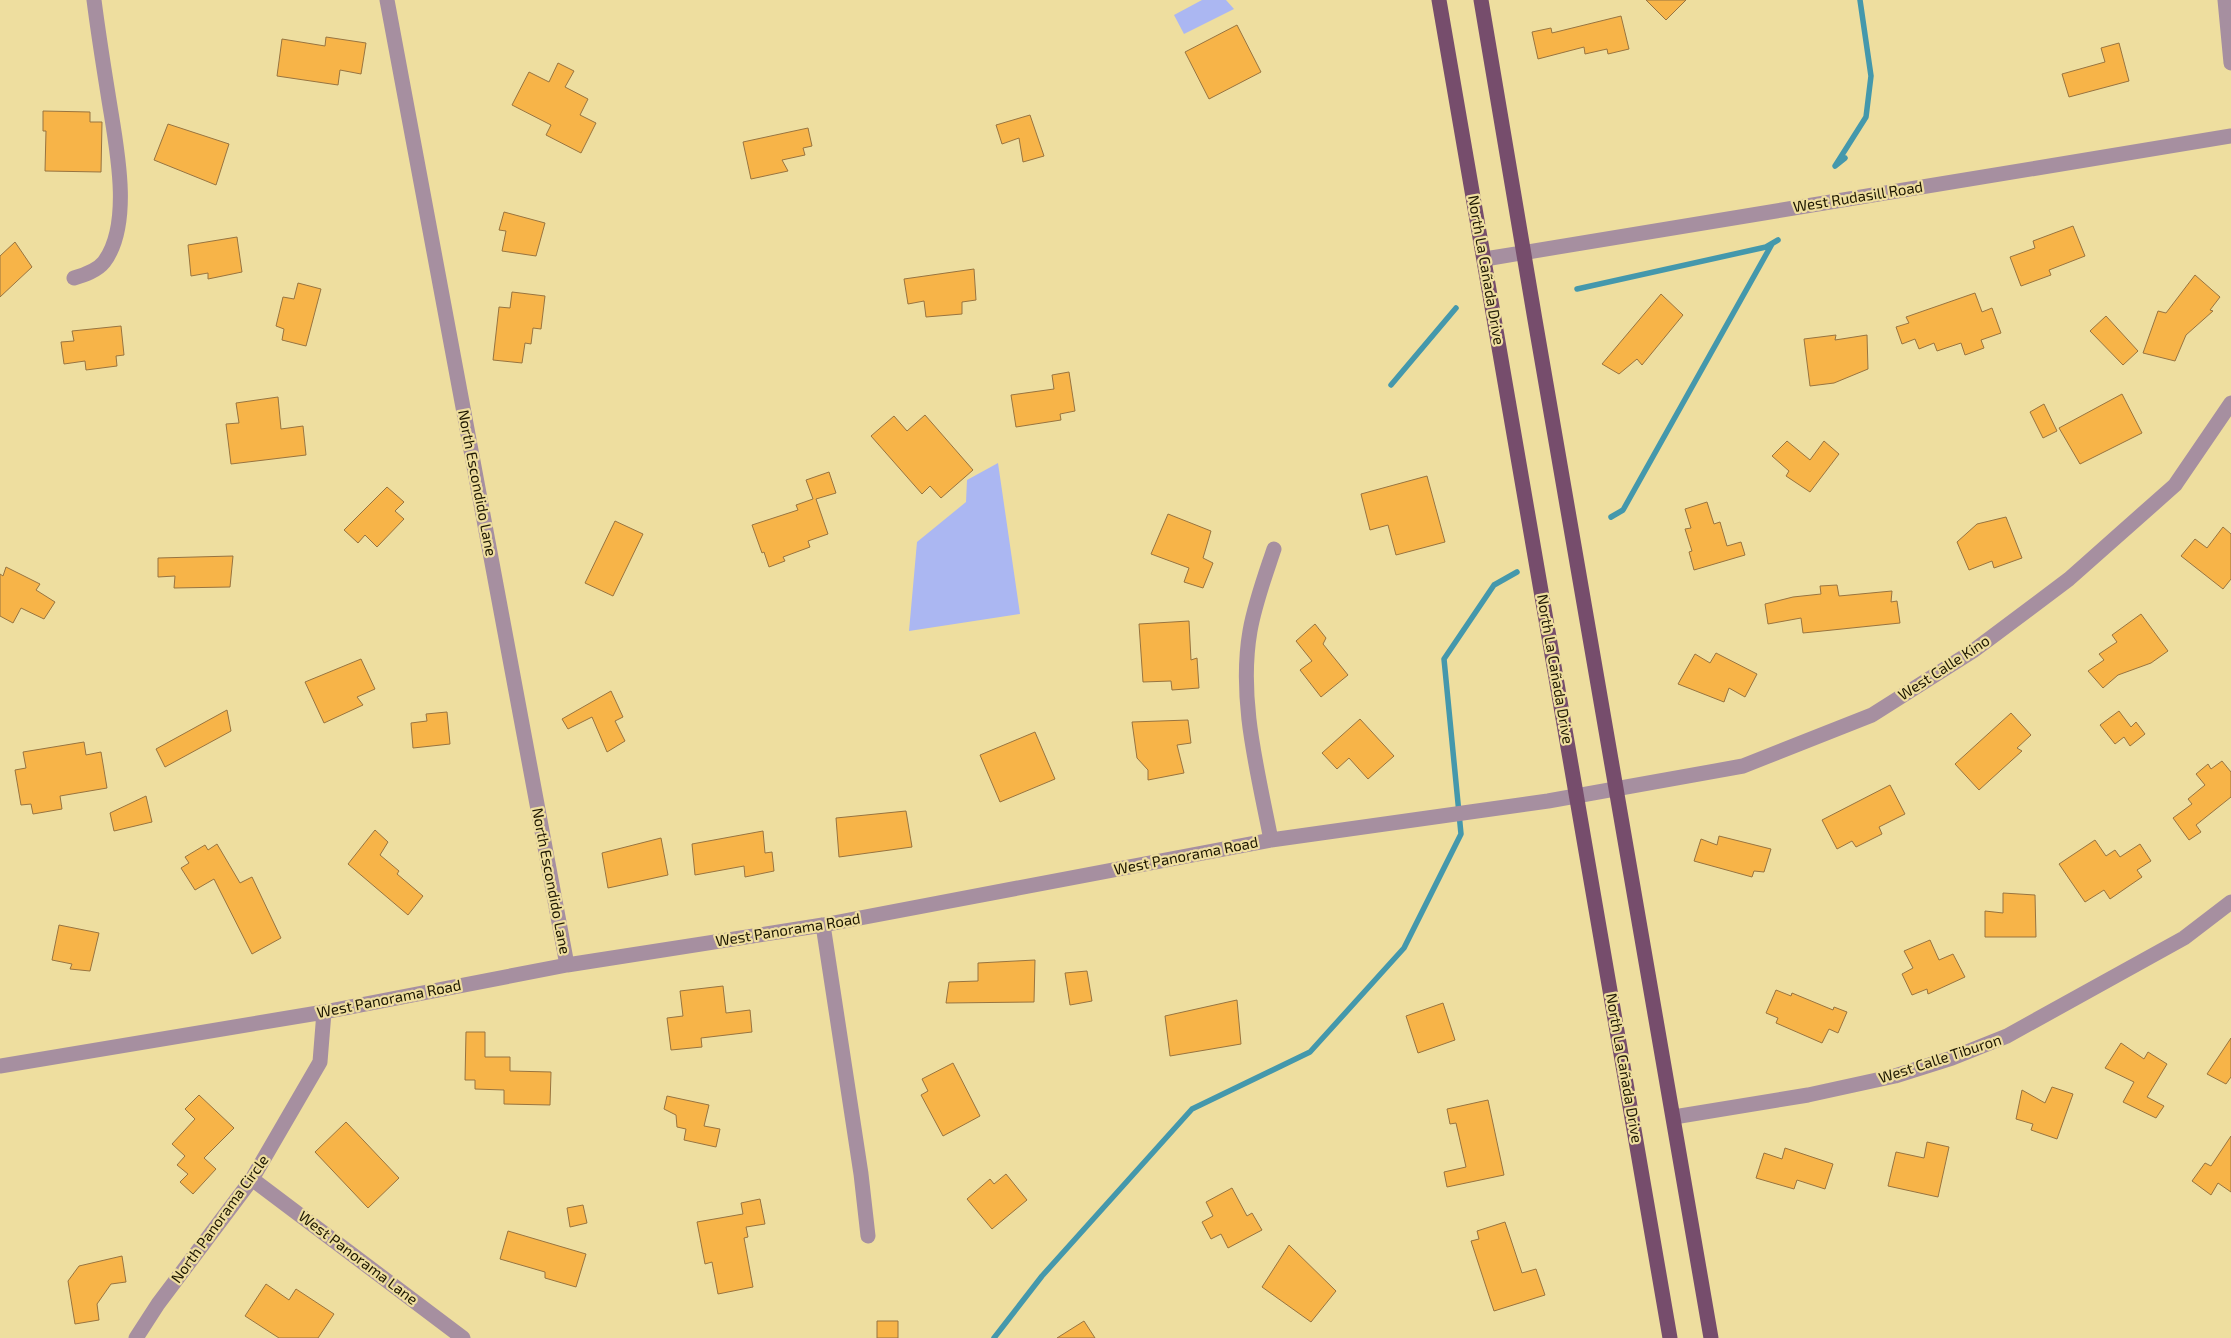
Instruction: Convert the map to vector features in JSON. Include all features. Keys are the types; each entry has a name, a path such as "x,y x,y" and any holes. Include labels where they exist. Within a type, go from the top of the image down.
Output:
{"main road":[{"name":"North La Cañada Drive","path":"1439,0 1670,1338"},
{"path":"1481,0 1711,1338"}],"street":[{"path":"74,278 88,274 104,264 115,242 119,212 121,176 94,0"},
{"name":"North Escondido Lane","path":"386,0 567,965"},
{"path":"2225,0 2231,63"},
{"name":"West Rudasill Road","path":"1485,259 2231,136"},
{"name":"West Calle Kino","path":"1577,796 1743,766 1872,715 1973,651 2069,579 2175,485 2231,403"},
{"path":"1270,840 1250,727 1247,675 1250,631 1274,549"},
{"name":"West Panorama Road","path":"0,1066 324,1012 567,965 824,925 1270,840 1577,796"},
{"name":"West Calle Tiburon","path":"1674,1117 1818,1093 1895,1076 1952,1058 2007,1036 2176,942 2231,902"},
{"path":"824,925 861,1174 868,1236"},
{"name":"North Panorama Circle","path":"136,1338 156,1308 252,1179 320,1062 324,1012"},
{"name":"West Panorama Lane","path":"252,1179 464,1338"}],"shaded area":[{"path":"1202,0 1226,0 1234,9 1184,34 1174,15"},
{"path":"998,463 1020,614 909,631 917,542 966,502 967,480"}],"building":[{"path":"1646,0 1686,0 1666,20"},
{"path":"1621,16 1629,49 1608,54 1607,49 1585,54 1584,47 1538,59 1532,32 1551,28 1552,33"},
{"path":"1237,25 1261,72 1209,99 1185,52"},
{"path":"326,37 366,43 361,74 340,70 338,85 277,76 282,39 325,46"},
{"path":"2119,43 2129,81 2069,97 2062,74 2105,62 2101,48"},
{"path":"558,63 574,71 565,87 588,99 580,115 596,123 581,153 546,135 551,125 512,105 529,72 549,82"},
{"path":"43,111 90,112 90,122 102,122 101,172 45,171 46,131 43,131"},
{"path":"1030,115 1044,156 1023,162 1019,138 1002,144 996,125"},
{"path":"168,124 229,144 216,185 154,160"},
{"path":"808,128 812,146 803,148 805,155 782,160 788,171 751,179 743,142"},
{"path":"504,212 545,223 536,256 502,251 506,231 499,230"},
{"path":"2073,226 2085,256 2049,270 2051,275 2021,286 2010,257 2035,248 2033,241"},
{"path":"237,237 242,272 208,279 208,273 191,276 188,245"},
{"path":"15,242 32,267 0,297 0,256"},
{"path":"974,269 976,300 962,302 962,314 926,317 924,301 908,304 904,279"},
{"path":"2195,275 2220,297 2210,310 2213,311 2186,335 2175,361 2143,353 2158,311 2166,313"},
{"path":"298,283 321,289 306,346 282,340 284,329 276,326 283,297 294,299"},
{"path":"512,292 545,296 541,329 533,328 531,344 525,343 522,363 493,360 499,307 510,308"},
{"path":"1975,293 1982,312 1992,308 2001,333 1981,340 1984,348 1965,355 1961,343 1937,351 1934,343 1919,349 1915,339 1902,344 1896,327 1909,323 1906,317"},
{"path":"1661,294 1683,315 1642,365 1637,359 1619,374 1602,364"},
{"path":"2106,316 2138,351 2123,365 2090,331"},
{"path":"121,326 124,355 116,356 117,366 86,370 85,361 64,364 61,342 74,341 72,331"},
{"path":"1836,335 1835,340 1867,335 1868,369 1834,383 1810,386 1804,339"},
{"path":"1069,372 1075,411 1060,414 1061,420 1016,427 1011,395 1054,389 1052,375"},
{"path":"2122,394 2142,433 2080,464 2059,428"},
{"path":"278,397 281,429 303,426 306,455 231,464 226,424 239,423 236,403"},
{"path":"2044,404 2057,431 2043,438 2030,412"},
{"path":"925,415 973,470 941,498 930,486 922,494 871,436 894,416 907,431"},
{"path":"1787,441 1810,460 1824,441 1839,454 1810,492 1786,476 1789,471 1772,456"},
{"path":"829,472 836,493 816,499 828,534 808,541 810,547 783,557 785,561 769,567 752,525 798,510 796,505 813,499 806,480"},
{"path":"1427,476 1445,542 1396,555 1388,525 1370,530 1361,494"},
{"path":"387,487 404,502 395,511 404,519 377,547 365,535 358,543 344,530"},
{"path":"1707,502 1714,524 1720,522 1727,546 1741,542 1745,555 1694,570 1689,552 1692,551 1685,529 1691,528 1685,509"},
{"path":"1168,514 1211,531 1203,558 1213,563 1203,588 1184,582 1189,568 1151,554"},
{"path":"2006,517 2022,558 1994,568 1992,561 1969,570 1957,542 1977,524"},
{"path":"615,521 643,534 613,596 585,583"},
{"path":"2223,527 2231,534 2231,579 2223,589 2181,556 2195,539 2207,548"},
{"path":"233,556 230,587 174,588 175,576 158,577 158,558"},
{"path":"6,567 40,584 36,590 55,602 44,619 21,608 13,623 0,616 0,574 3,576"},
{"path":"1837,585 1839,596 1892,591 1891,602 1897,601 1900,623 1803,633 1801,618 1768,624 1765,604 1793,597 1821,594 1820,586"},
{"path":"2141,614 2168,651 2151,663 2118,675 2103,688 2088,671 2104,660 2099,654 2117,642 2112,635"},
{"path":"1189,621 1191,660 1197,658 1199,688 1172,690 1171,681 1143,682 1139,624"},
{"path":"1315,624 1326,638 1323,644 1348,675 1321,697 1300,670 1312,661 1296,641"},
{"path":"1716,653 1757,674 1745,697 1729,688 1724,702 1678,684 1695,654 1710,663"},
{"path":"361,659 375,689 357,697 363,705 324,723 305,682"},
{"path":"611,691 623,717 615,721 625,741 607,752 592,717 568,729 562,719"},
{"path":"227,710 231,731 165,767 156,749"},
{"path":"2119,711 2131,727 2136,722 2145,734 2130,746 2124,737 2115,744 2100,725"},
{"path":"447,712 450,744 413,748 411,723 427,721 426,714"},
{"path":"2011,713 2031,735 2017,748 2022,751 1979,790 1955,764"},
{"path":"1360,719 1394,756 1368,779 1349,758 1337,769 1322,753"},
{"path":"1188,720 1191,743 1177,745 1184,773 1148,780 1148,770 1137,758 1132,722"},
{"path":"1035,732 1055,779 1000,802 980,755"},
{"path":"84,742 86,755 101,752 107,788 60,796 62,809 33,814 31,804 21,805 15,770 26,768 23,752"},
{"path":"2222,761 2231,772 2231,797 2196,825 2201,832 2189,840 2173,818 2192,804 2188,799 2205,785 2196,774 2208,764 2211,769"},
{"path":"1890,785 1905,814 1879,827 1882,834 1856,847 1852,841 1837,849 1822,820"},
{"path":"146,796 152,822 114,831 110,813"},
{"path":"906,811 912,847 839,857 836,818"},
{"path":"375,830 388,842 380,855 399,871 397,874 423,896 408,915 348,864"},
{"path":"763,831 765,853 772,852 774,871 745,877 744,866 695,875 692,844"},
{"path":"1719,836 1771,849 1764,872 1754,871 1752,877 1694,861 1701,839 1717,845"},
{"path":"661,838 668,875 608,888 602,853"},
{"path":"2095,840 2106,856 2115,850 2120,857 2140,844 2151,861 2137,870 2142,877 2110,899 2104,890 2085,902 2059,864"},
{"path":"217,844 240,883 252,877 281,938 252,954 214,879 195,890 181,868 189,863 185,857 205,845 208,850"},
{"path":"2003,893 2035,895 2036,937 1985,937 1985,911 2003,913"},
{"path":"59,925 99,933 90,971 70,969 72,964 52,960"},
{"path":"1930,940 1939,960 1953,954 1965,977 1928,994 1927,989 1912,995 1902,974 1913,968 1904,951"},
{"path":"1035,960 1034,1002 946,1003 949,982 978,981 978,963"},
{"path":"1087,971 1092,1001 1070,1005 1065,973"},
{"path":"723,986 726,1013 750,1010 752,1032 701,1038 702,1047 671,1050 667,1018 683,1016 680,991"},
{"path":"1776,990 1791,996 1792,993 1833,1010 1834,1007 1847,1012 1838,1033 1829,1029 1822,1043 1776,1023 1778,1018 1766,1013"},
{"path":"1237,1000 1241,1044 1170,1056 1165,1016"},
{"path":"1443,1003 1455,1040 1418,1053 1406,1016"},
{"path":"466,1032 485,1032 485,1057 510,1057 510,1071 551,1072 550,1105 504,1104 504,1090 475,1089 475,1080 465,1080"},
{"path":"2231,1038 2231,1077 2226,1084 2207,1074"},
{"path":"2121,1043 2144,1059 2148,1052 2167,1064 2147,1097 2164,1106 2156,1118 2123,1102 2134,1082 2105,1068"},
{"path":"953,1063 980,1116 943,1136 921,1095 928,1091 922,1079"},
{"path":"2052,1087 2073,1094 2057,1139 2031,1130 2033,1124 2016,1119 2022,1090 2045,1103"},
{"path":"199,1095 234,1128 204,1158 216,1169 193,1194 180,1182 188,1174 177,1165 185,1156 172,1144 195,1119 185,1109"},
{"path":"667,1096 709,1105 704,1126 720,1129 716,1147 684,1140 686,1129 677,1127 676,1115 664,1109"},
{"path":"1488,1100 1504,1175 1447,1187 1444,1172 1466,1167 1456,1123 1450,1124 1447,1109"},
{"path":"346,1122 399,1178 368,1208 315,1152"},
{"path":"2231,1136 2231,1192 2218,1183 2211,1195 2192,1181 2205,1163 2211,1166"},
{"path":"1927,1142 1949,1147 1938,1197 1888,1186 1896,1152 1924,1158"},
{"path":"1785,1148 1833,1164 1825,1189 1797,1180 1794,1189 1756,1178 1764,1153 1782,1159"},
{"path":"1006,1174 1027,1200 992,1229 967,1199 990,1179 994,1184"},
{"path":"1232,1188 1247,1216 1252,1213 1262,1230 1228,1248 1221,1234 1211,1239 1202,1222 1213,1216 1206,1202"},
{"path":"760,1199 765,1224 746,1227 748,1237 744,1238 753,1287 718,1294 712,1262 705,1264 697,1222 743,1214 741,1203"},
{"path":"583,1205 587,1223 570,1227 567,1208"},
{"path":"1505,1222 1522,1273 1536,1269 1545,1295 1494,1311 1471,1241 1479,1239 1477,1231"},
{"path":"508,1231 586,1254 576,1287 545,1278 545,1272 500,1259"},
{"path":"1289,1245 1336,1291 1311,1322 1262,1287"},
{"path":"122,1256 126,1282 111,1284 97,1304 99,1320 75,1324 68,1281 79,1266"},
{"path":"266,1284 289,1300 296,1289 334,1314 318,1338 279,1338 245,1316"},
{"path":"877,1321 898,1321 898,1338 877,1338"},
{"path":"1084,1321 1095,1338 1057,1338"}],"waterway":[{"path":"1845,158 1835,166 1866,117 1871,76 1860,0"},
{"path":"1577,289 1766,247 1778,240"},
{"path":"1611,517 1623,510 1772,244"},
{"path":"1391,385 1456,308"},
{"path":"994,1338 1042,1276 1192,1109 1310,1052 1404,948 1461,834 1444,659 1494,585 1517,572"}]}
